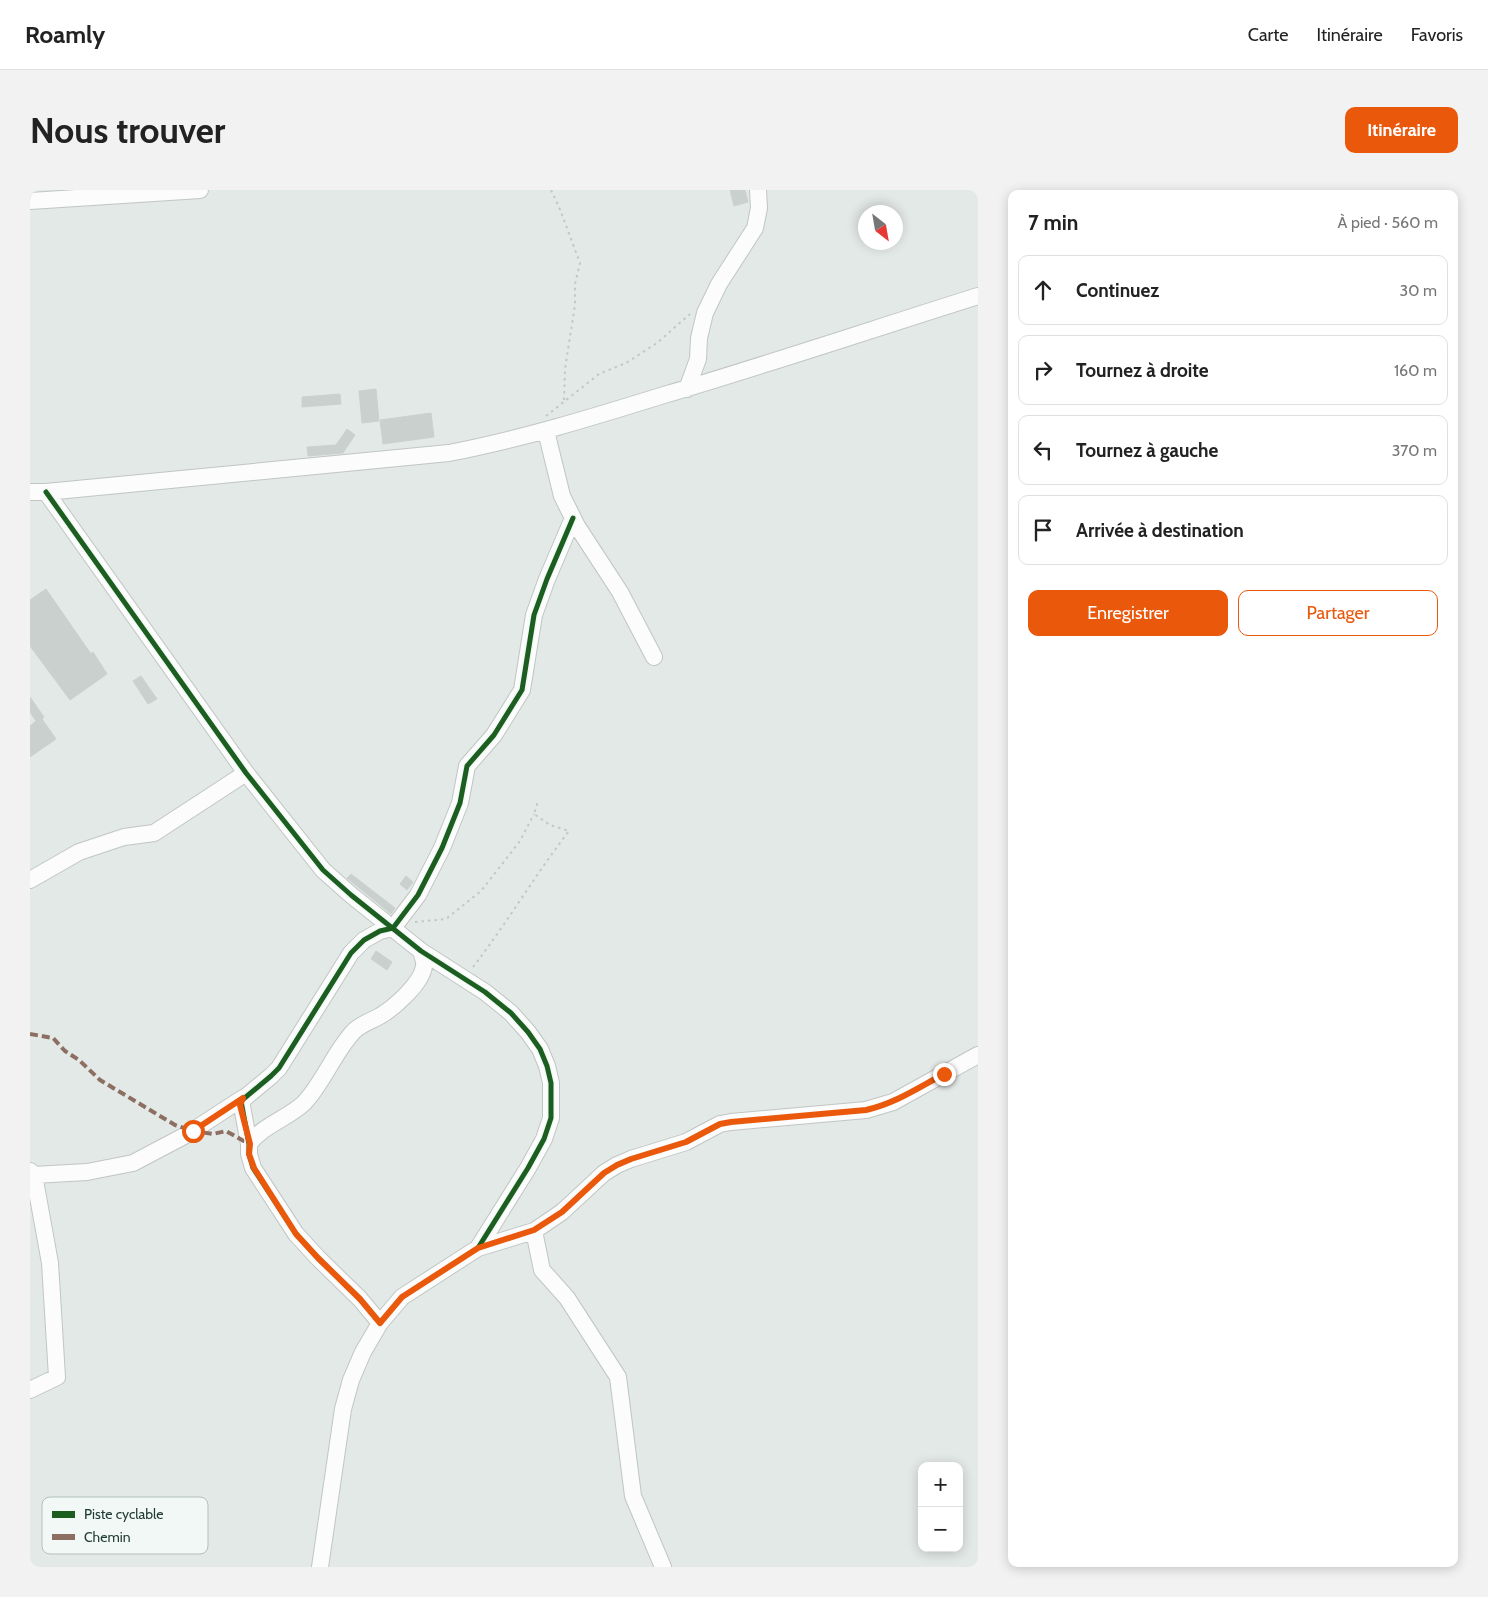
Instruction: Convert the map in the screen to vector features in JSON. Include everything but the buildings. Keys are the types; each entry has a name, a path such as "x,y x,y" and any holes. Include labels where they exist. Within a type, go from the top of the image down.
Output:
{"street":[{"path":"30,201 200,190"},
{"path":"686,389 698,359 699,338 705,313 719,284 755,228 759,208 758,190"},
{"path":"38,492 448,453 546,431 686,389 978,296"},
{"path":"546,431 562,496 573,518 620,592 654,657"},
{"path":"38,492 246,774 323,870 421,951 511,1013 540,1049 551,1083 551,1118 544,1140 478,1248"},
{"path":"396,930 418,895 442,848 460,803 467,766 494,735 522,690 534,615 573,518"},
{"path":"30,880 79,852 124,837 154,833 246,774"},
{"path":"30,1390 57,1376 50,1263 32,1173 87,1172 133,1163 186,1135 243,1098 272,1076 279,1068 352,953 364,940 380,931 396,930"},
{"path":"250,1144 255,1136 296,1110 304,1102 354,1030 393,1008 401,1000 420,977 423,970 425,963 421,951"},
{"path":"320,1567 343,1409 351,1380 363,1352 380,1323 402,1297 478,1248 534,1230 562,1212 604,1173 631,1159 686,1142 720,1124 881,1107 978,1055"},
{"path":"243,1098 240,1105 250,1144 249,1154 254,1168 296,1234 360,1299 380,1323"},
{"path":"534,1230 542,1270 567,1298 618,1378 633,1496 663,1567"}],"path":[{"path":"551,190 580,263 575,284 575,306 565,369 564,400"},
{"path":"546,431 543,418 564,400 599,374 626,363 656,343 691,314"},
{"path":"396,930 416,921 446,919 481,891 516,847 534,814 538,801"},
{"path":"464,979 517,906 544,863 569,831 550,825 534,814"}],"marked path":[{"path":"30,1034 53,1038 65,1051 79,1060 100,1080 175,1125 193,1131 213,1134 226,1131 249,1144"}],"cycle path":[{"path":"46,492 246,773 323,870 421,951 485,992 511,1013 540,1049 551,1083 551,1118 544,1139 528,1168 478,1248"},
{"path":"380,1323 360,1299 296,1234 253,1168 241,1101 279,1068 351,953 364,940 380,931 393,928 418,895 442,848 460,803 467,766 494,735 522,690 534,615 573,518"}],"route":[{"path":"193,1131 243,1098 240,1105 250,1144 249,1154 254,1168 296,1234 360,1299 380,1323 402,1297 478,1248 534,1230 562,1212 604,1173 617,1165 686,1142 720,1124 881,1107 944,1074"}]}
